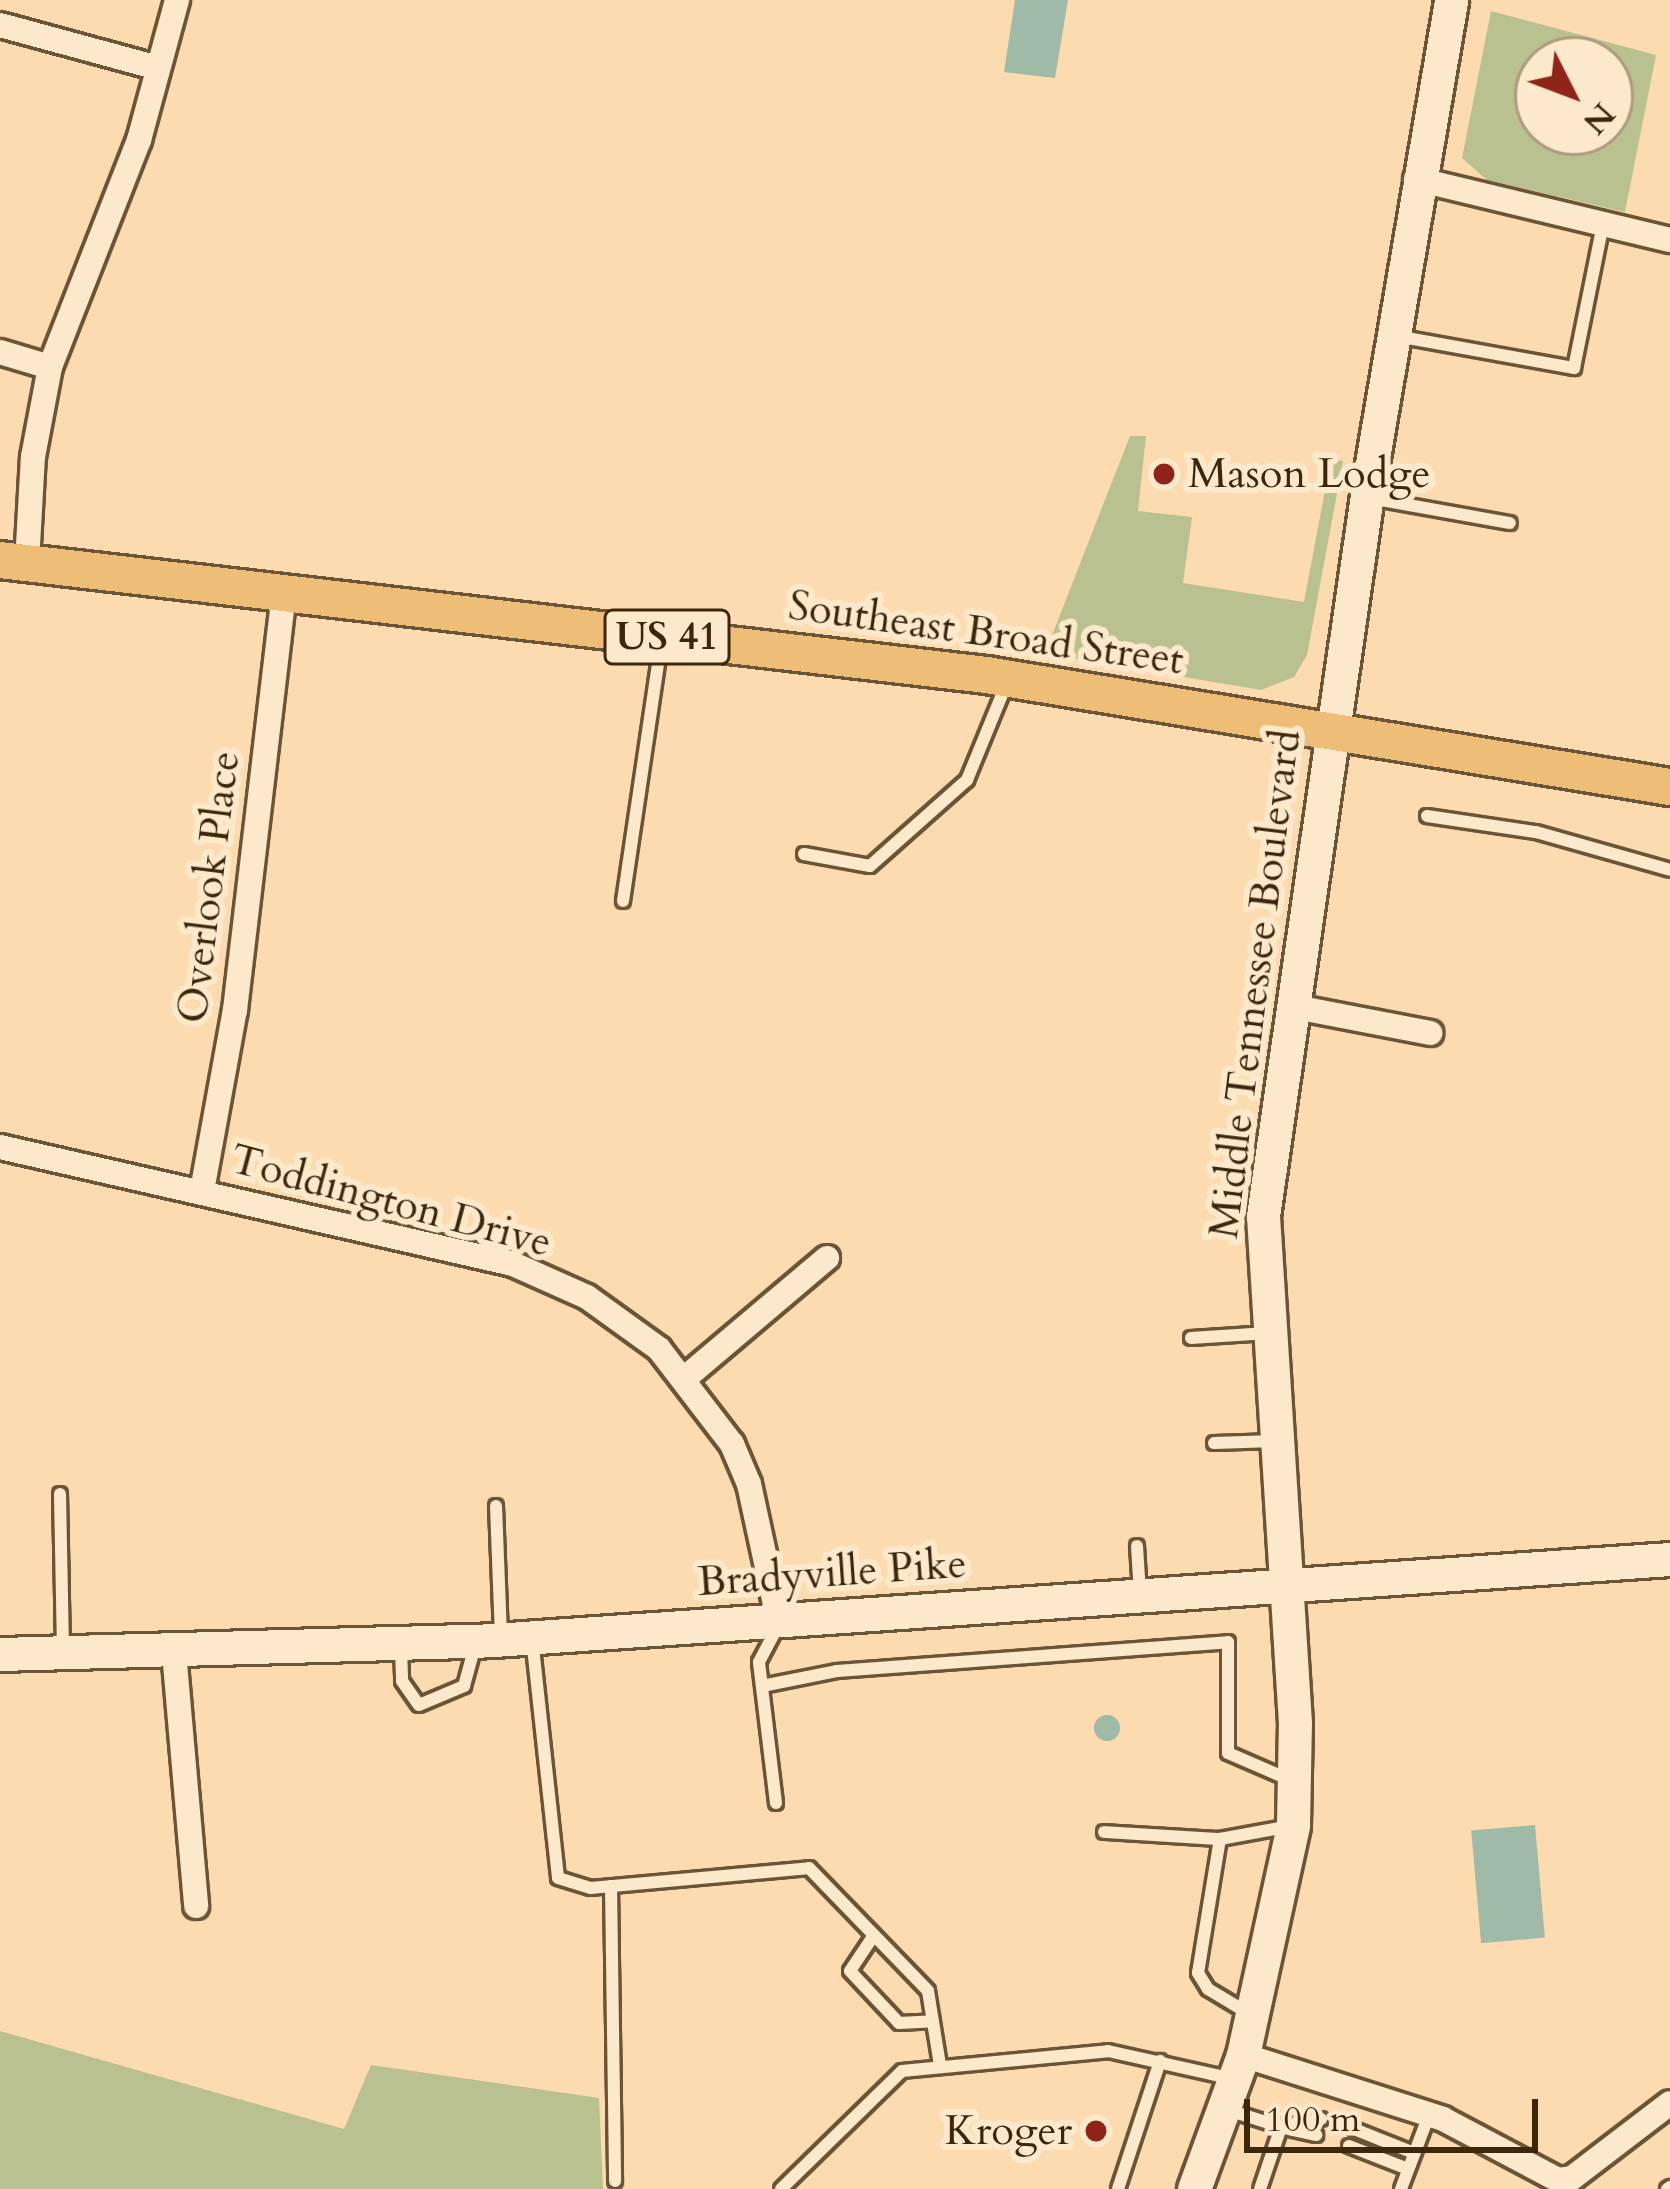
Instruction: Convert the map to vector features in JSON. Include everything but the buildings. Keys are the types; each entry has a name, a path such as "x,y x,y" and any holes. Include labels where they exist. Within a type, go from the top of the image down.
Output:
{"main road":[{"name":"Middle Tennessee Boulevard","path":"1194,2189 1253,2017 1293,1826 1285,1584 1263,1216 1366,497 1416,179 1451,0"},
{"name":"Southeast Broad Street","path":"14,562 1007,678 1670,787"},
{"name":"Bradyville Pike","path":"0,1654 503,1639 1670,1558"}],"street":[{"path":"14,562 50,367 139,140 177,0"},
{"path":"0,25 158,68"},
{"path":"1416,179 1670,240"},
{"path":"0,352 50,367"},
{"name":"Overlook Place","path":"202,1191 235,1010 284,591"},
{"path":"1291,1006 1430,1033"},
{"name":"Toddington Drive","path":"0,1147 513,1264 630,1324 685,1378 744,1466 779,1622"},
{"path":"685,1378 827,1258"},
{"path":"174,1652 196,1906"},
{"path":"1234,2081 1429,2114 1570,2184 1670,2103"}],"lane":[{"path":"1392,335 1574,368 1604,224"},
{"path":"1366,497 1510,524"},
{"path":"623,901 662,636"},
{"path":"804,854 870,866 968,780 1007,678"},
{"path":"1426,816 1536,832 1670,870"},
{"path":"1191,1338 1269,1332"},
{"path":"1214,1443 1276,1441"},
{"path":"60,1494 63,1653"},
{"path":"496,1506 503,1639 558,1878 611,1886 809,1868 928,1991 940,2065"},
{"path":"1137,1546 1140,1595"},
{"path":"776,1803 759,1662 779,1622"},
{"path":"401,1643 401,1681 418,1705 464,1686 503,1639"},
{"path":"762,1686 836,1671 1228,1642 1228,1753 1294,1781"},
{"path":"1105,1832 1220,1839 1293,1826"},
{"path":"1220,1839 1198,1972 1208,1989 1253,2017"},
{"path":"611,1886 615,2181"},
{"path":"874,1935 850,1971 899,2023 933,2021"},
{"path":"781,2189 902,2071 940,2065 1108,2051 1234,2081 1281,2127 1316,2135"},
{"path":"1118,2189 1160,2061"},
{"path":"1401,2189 1429,2114"},
{"path":"1281,2127 1321,2120"},
{"path":"1260,2189 1281,2127"},
{"path":"1354,2129 1414,2153"},
{"path":"1349,2146 1408,2169"}],"green space":[{"path":"1491,11 1585,36 1514,36 1514,156 1634,156 1634,49 1656,55 1625,212 1487,180 1462,158"},
{"path":"1130,436 1146,436 1138,511 1192,517 1183,583 1304,602 1331,459 1343,461 1307,655 1294,677 1261,690 1053,655 1049,643"},
{"path":"0,2031 344,2129 371,2065 599,2098 603,2189 0,2189"}],"shaded area":[{"path":"1015,0 1068,0 1055,78 1004,72"},
{"path":"1107,1715 1120,1728 1107,1741 1094,1728"},
{"path":"1535,1825 1545,1938 1481,1943 1471,1831"}],"place":[{"name":"Mason Lodge","path":"1164,474"},
{"name":"Kroger","path":"1096,2131"}]}
